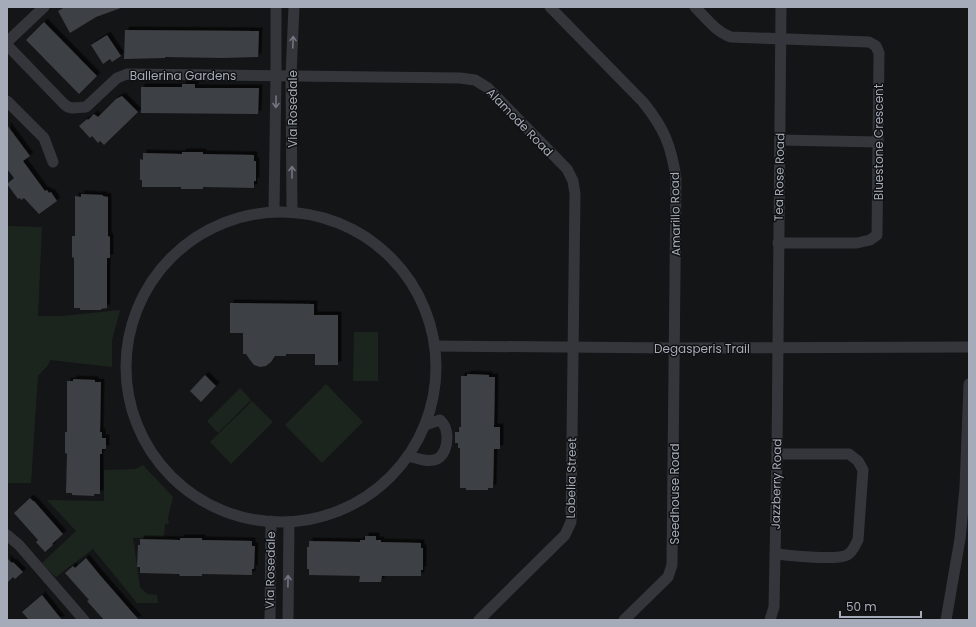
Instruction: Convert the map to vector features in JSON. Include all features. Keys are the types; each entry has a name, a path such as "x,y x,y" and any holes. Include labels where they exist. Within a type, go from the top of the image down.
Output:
{"street":[{"path":"7,42 44,7"},
{"name":"Via Rosedale","path":"274,210 276,7"},
{"name":"Via Rosedale","path":"292,211 291,76 294,7"},
{"name":"Amarillo Road","path":"550,7 643,102 659,123 671,149 677,190 674,348"},
{"path":"695,7 724,35 739,38 781,39"},
{"name":"Tea Rose Road","path":"778,347 781,7"},
{"name":"Bluestone Crescent","path":"778,242 857,243 870,240 877,235 879,53 876,46 869,42 858,41 781,39"},
{"name":"Ballerina Gardens","path":"7,45 64,104 73,108 86,107 113,81 127,74 291,76"},
{"name":"Alamode Road","path":"291,76 467,78 475,80 488,88 567,169 573,181 575,194 573,347"},
{"path":"7,101 44,138 53,162"},
{"path":"780,140 878,142"},
{"name":"Via Rosedale","path":"274,210 292,211 326,219 342,225 372,242 401,269 412,284 426,314 435,346 435,382 432,404 425,425 408,456 385,482 353,504 323,516 289,522 248,518 230,513 197,496 172,476 153,453 137,422 130,399 127,375 127,351 133,322 144,296 163,267 180,250 202,234 222,224 274,210"},
{"name":"Degasperis Trail","path":"435,346 674,348 969,347"},
{"name":"Lobelia Street","path":"479,620 566,535 569,528 571,516 573,347"},
{"name":"Jazzberry Road","path":"770,620 774,607 778,347"},
{"name":"Seedhouse Road","path":"624,620 668,577 672,565 674,348"},
{"path":"946,620 960,539 965,488 969,384"},
{"path":"408,456 429,460 436,459 442,455 446,449 447,435 445,427 440,420 425,425"},
{"path":"775,554 833,558 847,556 854,549 858,540 863,470 858,461 849,454 777,454"},
{"name":"Via Rosedale","path":"270,620 271,521"},
{"name":"Via Rosedale","path":"288,620 289,522"},
{"path":"7,535 18,545 84,620"}],"shaded area":[{"path":"7,226 42,227 38,316 62,316 120,310 112,340 112,367 50,360 48,365 38,376 31,483 7,483"},
{"path":"354,332 378,332 378,381 353,381"},
{"path":"326,384 363,422 322,463 285,425"},
{"path":"240,388 251,400 218,433 207,421"},
{"path":"252,401 273,422 231,464 210,442"},
{"path":"143,465 173,497 168,518 169,524 165,524 164,537 133,538 140,587 147,594 157,595 158,603 137,603 93,549 56,577 42,563 76,531 47,500 104,501 104,470 136,469"}],"building":[{"path":"65,7 121,8 96,17 70,33 58,11"},
{"path":"44,22 97,76 79,94 26,40"},
{"path":"125,30 259,31 258,57 165,57 124,59"},
{"path":"107,35 121,56 112,62 110,59 103,64 91,45"},
{"path":"182,84 195,84 195,88 259,88 258,114 141,113 141,87 182,87"},
{"path":"122,96 138,112 104,145 100,141 98,143 92,136 90,138 79,126 94,114 98,117 116,99"},
{"path":"7,125 30,156 23,161 45,191 47,190 49,193 51,192 57,201 39,214 24,198 21,200 20,198 18,199 7,184 14,178 7,169"},
{"path":"182,152 254,155 254,161 256,161 256,181 254,181 254,188 203,187 203,189 181,189 181,187 142,187 142,180 140,180 140,159 143,160 143,153 182,154"},
{"path":"81,194 103,195 108,197 108,236 110,237 110,258 107,258 107,308 101,310 80,310 80,308 74,308 74,258 72,257 72,236 75,236 75,196 81,197"},
{"path":"230,303 314,304 314,315 338,315 338,365 315,365 315,354 286,354 286,356 275,356 266,366 260,367 254,365 246,354 243,354 243,333 230,333"},
{"path":"467,374 489,375 489,377 495,377 494,427 500,427 500,449 494,449 493,488 488,488 488,490 466,490 466,488 460,488 460,448 458,448 458,443 455,443 455,432 459,432 459,427 461,427 461,376 467,376"},
{"path":"205,375 216,386 201,402 190,391"},
{"path":"73,379 95,380 95,382 101,382 100,432 102,432 102,438 106,438 106,449 102,449 102,454 100,454 100,494 94,494 94,496 72,495 72,493 66,493 67,454 65,453 65,432 67,432 67,381 73,381"},
{"path":"30,498 63,534 45,552 36,542 38,540 14,513"},
{"path":"365,536 376,536 376,540 381,540 381,542 421,543 421,548 423,548 423,570 421,570 421,576 382,576 381,582 359,582 360,576 309,575 309,569 307,569 307,547 309,547 309,541 360,542 360,540 365,540"},
{"path":"180,538 252,541 252,546 255,546 254,569 252,569 252,575 202,574 202,576 180,576 179,574 140,573 140,567 137,567 138,545 140,545 140,539 180,540"},
{"path":"7,558 23,572 15,579 13,577 7,583"},
{"path":"86,558 139,620 104,620 87,601 89,600 65,573 73,566 75,568"},
{"path":"42,595 62,620 29,620 22,612"}]}
